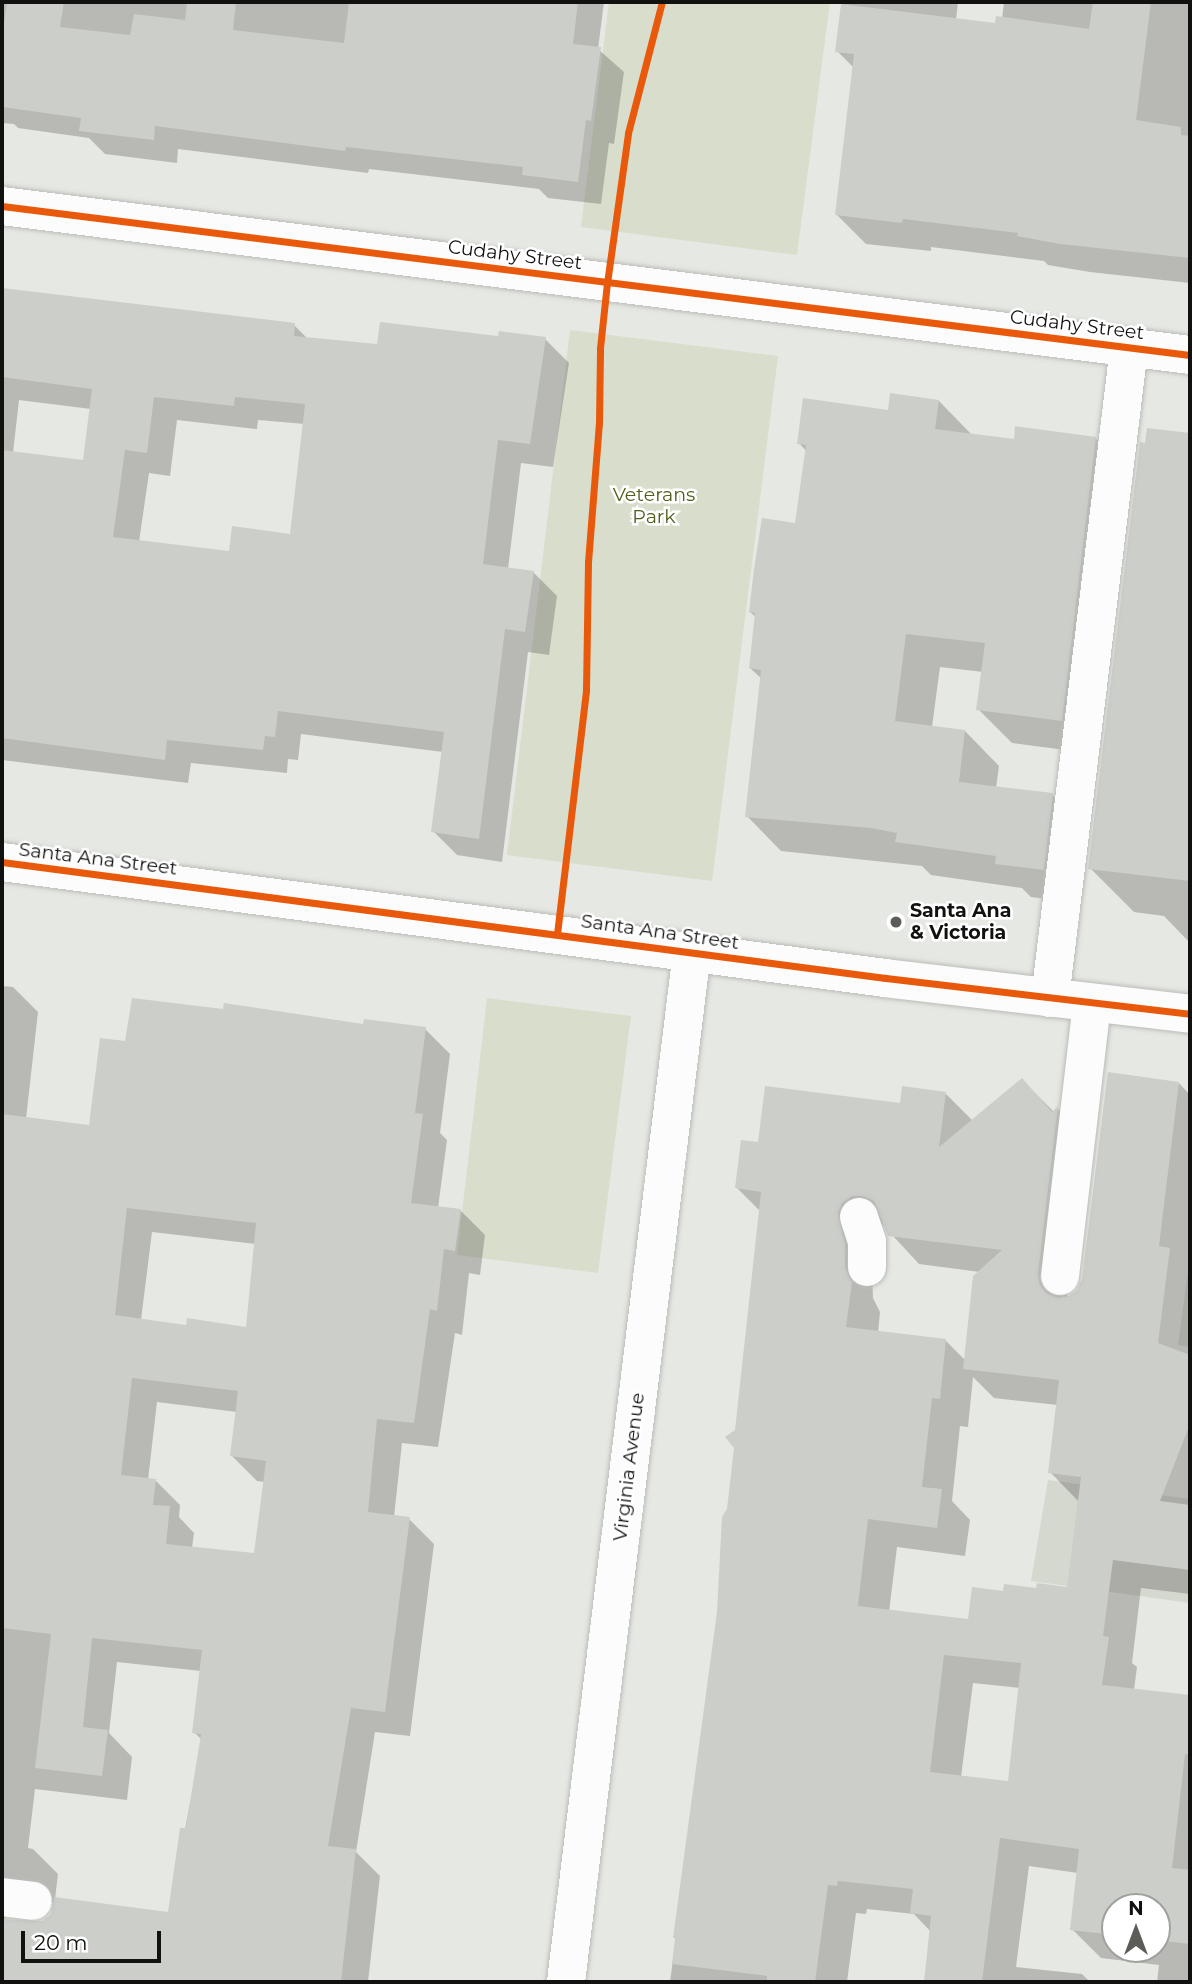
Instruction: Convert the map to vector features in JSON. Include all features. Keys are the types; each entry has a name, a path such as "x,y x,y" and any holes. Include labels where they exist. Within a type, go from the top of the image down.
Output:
{"street":[{"name":"Cudahy Street","path":"2,206 1190,355"},
{"path":"1050,998 1129,348"},
{"name":"Santa Ana Street","path":"2,862 1190,1014"},
{"name":"Virginia Avenue","path":"566,1982 692,952"},
{"path":"1060,1276 1092,1003"},
{"path":"859,1217 867,1242 867,1267"}],"shaded area":[{"path":"1190,1256 1190,1347 1178,1345"},
{"path":"1048,1480 1190,1499 1190,1603 1031,1581"}],"green space":[{"path":"609,2 830,2 797,255 581,227"},
{"name":"Veterans Park","path":"570,330 778,356 712,881 507,855"},
{"path":"487,998 631,1016 598,1273 457,1255"}],"building":[{"path":"7,2 64,2 60,27 130,35 134,14 185,20 187,2 236,2 233,30 344,43 349,2 578,2 573,44 601,47 591,121 586,120 578,182 522,175 523,167 346,147 345,151 155,126 154,140 79,131 81,118 2,107 2,38"},
{"path":"1093,2 1151,2 1136,120 1181,127 1181,135 1190,136 1190,258 1060,244 1017,236 1018,233 903,219 902,223 835,215 854,54 835,52 841,4 995,23 996,16 1089,29"},
{"path":"2,288 295,323 294,336 377,344 380,322 498,336 499,331 546,337 530,444 498,440 483,564 534,571 525,632 505,629 479,839 431,832 444,732 278,711 275,737 265,736 263,750 167,740 165,760 2,738 2,450 83,460 92,389 2,377","holes":["154,397 234,406 235,397 305,404 290,534 232,526 229,551 113,537 125,450 147,453"]},
{"path":"890,393 939,400 935,429 1014,439 1015,426 1096,437 1062,721 976,710 985,643 906,634 895,721 965,730 959,782 1053,793 1044,870 995,864 996,856 895,842 897,833 871,828 745,817 761,670 749,668 755,613 749,612 754,569 762,518 795,523 806,445 797,444 803,398 888,410"},
{"path":"1147,428 1190,433 1190,881 1088,869 1140,442 1145,443"},
{"path":"132,998 223,1009 224,1003 363,1024 364,1019 426,1027 415,1113 423,1114 411,1203 461,1209 455,1251 444,1249 437,1311 430,1309 414,1423 377,1419 368,1512 410,1517 385,1712 351,1708 328,1846 356,1849 341,1982 2,1982 2,1919 42,1921 51,1914 54,1897 168,1912 180,1828 186,1828 201,1734 192,1733 202,1650 92,1638 83,1727 108,1730 102,1776 35,1768 51,1634 2,1628 2,1114 89,1125 100,1038 125,1041","holes":["127,1208 256,1223 246,1327 187,1318 186,1325 115,1315","132,1378 238,1391 230,1456 266,1461 254,1553 166,1544 170,1506 153,1505 156,1479 121,1475"]},
{"path":"1108,1072 1179,1082 1159,1246 1170,1248 1158,1343 1190,1355 1190,1424 1160,1501 1190,1505 1190,1570 1113,1560 1103,1636 1109,1637 1102,1685 1190,1695 1190,1755 1185,1754 1172,1868 1190,1870 1190,1944 1171,1942 1171,1893 1101,1893 1101,1933 1070,1930 1079,1849 1000,1838 982,1982 924,1982 931,1916 910,1913 913,1889 838,1881 837,1886 828,1885 815,1982 767,1982 767,1976 672,1964 673,1938 717,1612 722,1517 727,1509 734,1448 725,1437 735,1430 761,1192 735,1188 741,1140 758,1142 765,1086 900,1103 902,1086 946,1092 939,1147 1022,1078 1052,1112 1058,1106 1038,1274 1040,1285 1046,1293 1058,1298 1069,1296 1077,1290 1082,1279","holes":["852,1196 863,1196 874,1201 888,1236 1002,1250 973,1276 963,1369 1059,1380 1048,1473 1081,1477 1067,1587 1037,1583 1036,1588 1004,1584 1003,1591 972,1587 968,1619 858,1606 868,1519 937,1528 942,1489 922,1487 932,1398 940,1399 946,1339 846,1327 852,1282 845,1268 845,1245 838,1213 842,1203","944,1655 1021,1663 1008,1781 930,1772"]}],"cycle path":[{"path":"557,934 586,690 588,562 599,423 600,348 607,283 628,133 662,2"},
{"path":"2,206 1190,355"},
{"path":"2,862 885,978 1190,1014"}],"place":[{"name":"Santa Ana & Victoria","path":"896,922"}]}
